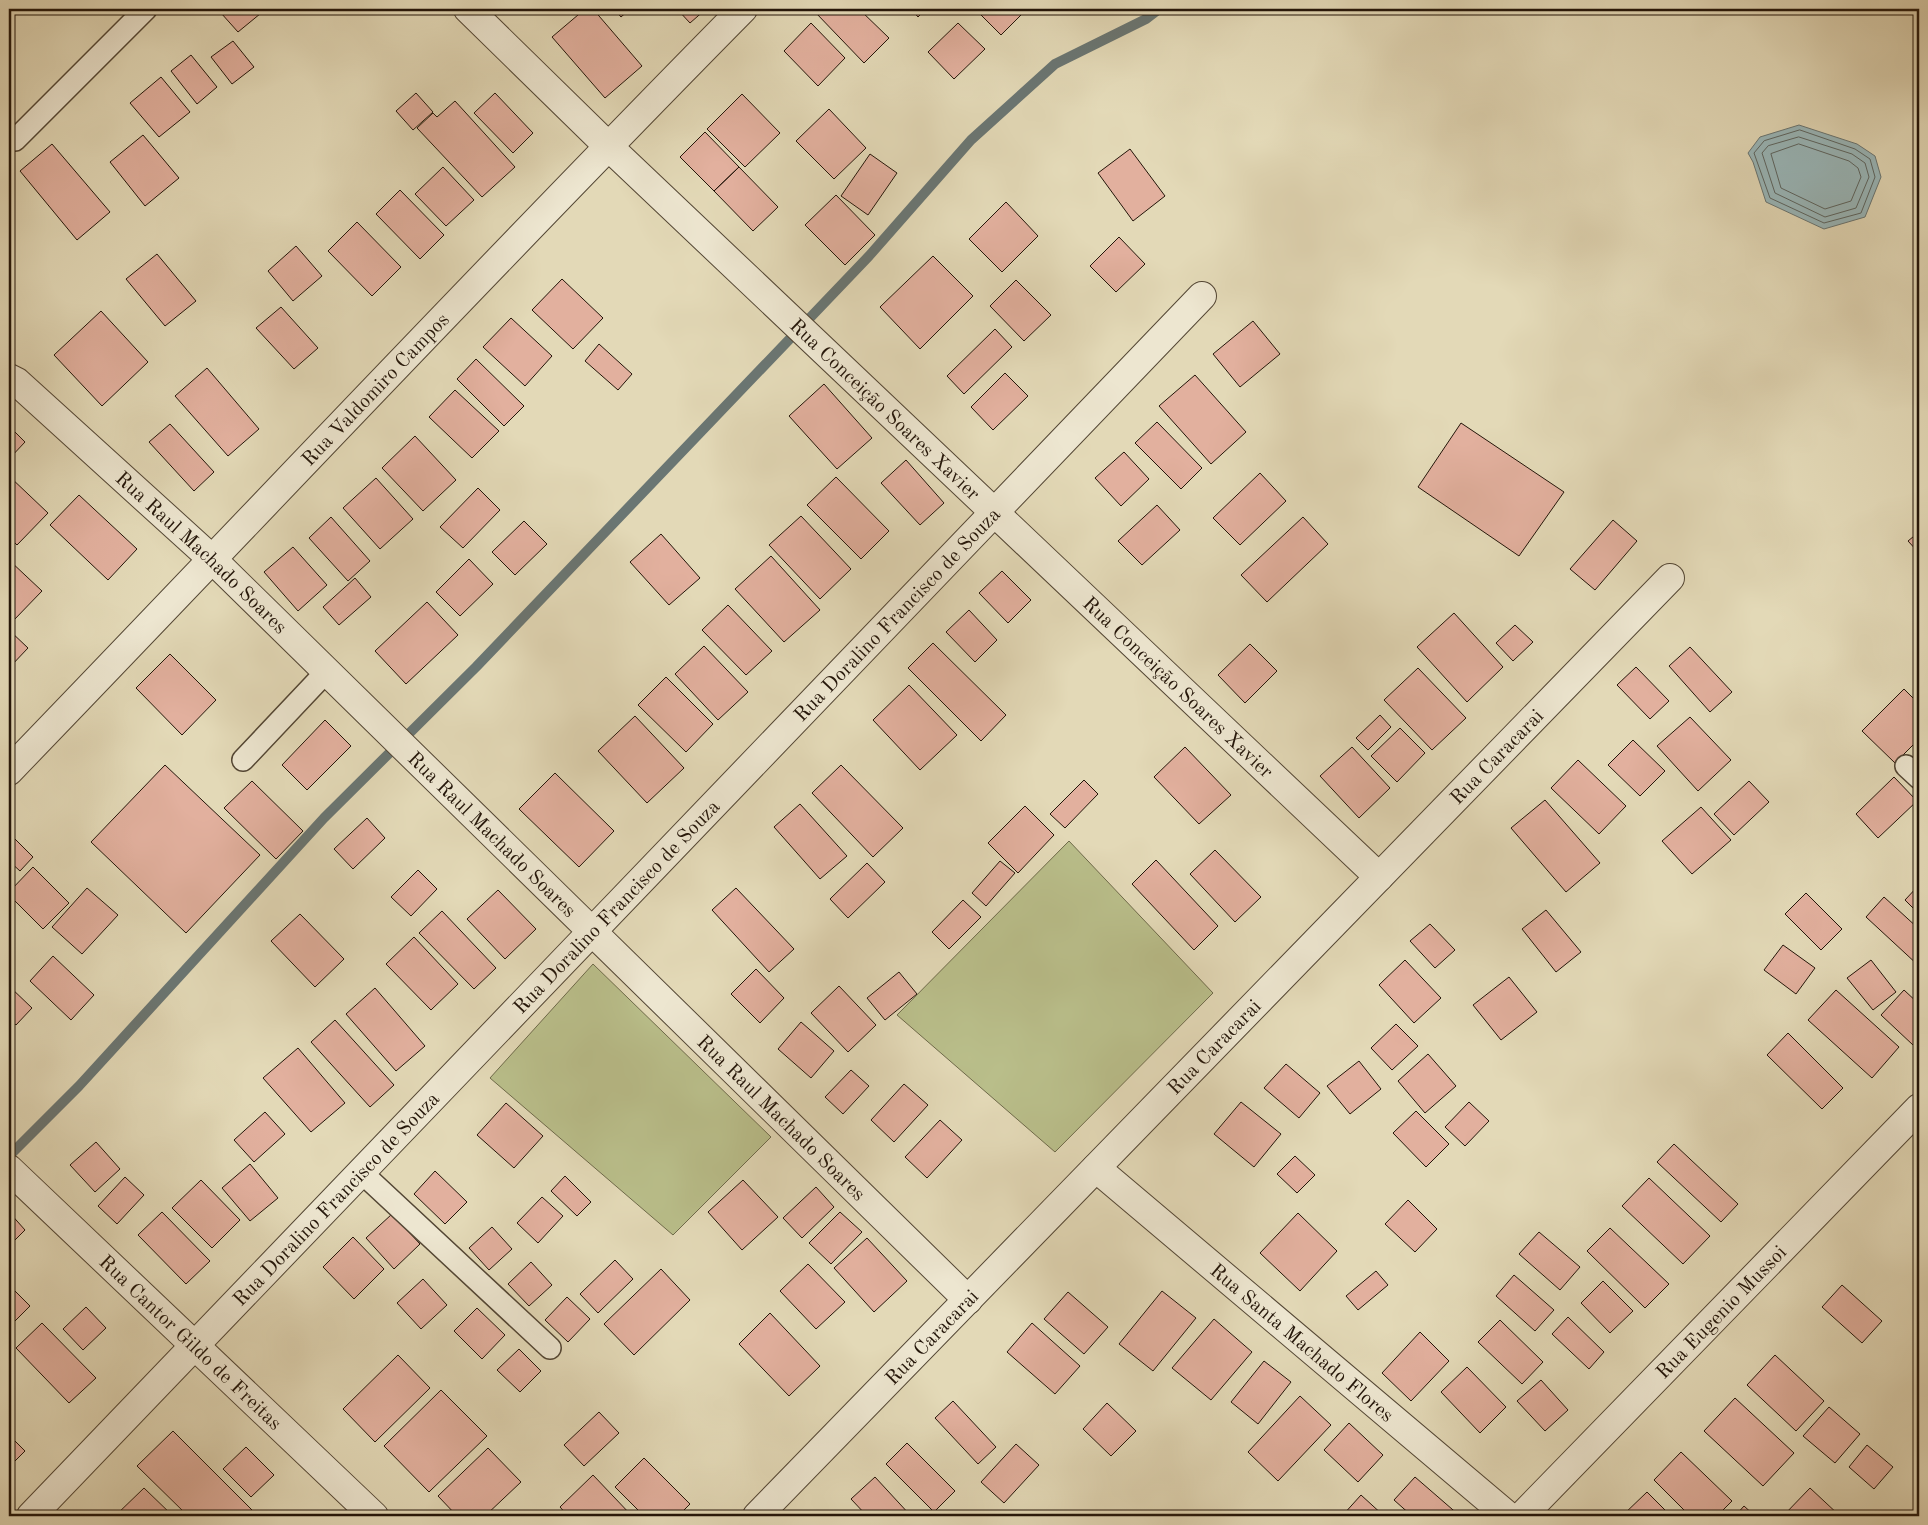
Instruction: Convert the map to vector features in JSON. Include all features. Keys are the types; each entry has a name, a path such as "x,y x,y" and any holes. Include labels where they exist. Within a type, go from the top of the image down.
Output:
{"street":[{"name":"Rua Conceição Soares Xavier","path":"468,9 608,146 1379,877"},
{"name":"Rua Valdomiro Campos","path":"9,771 608,146 743,9"},
{"name":"Rua Doralino Francisco de Souza","path":"30,1516 1202,296"},
{"name":"Rua Raul Machado Soares","path":"9,378 17,382 213,560 968,1300"},
{"name":"Rua Caracarai","path":"757,1516 1670,578"},
{"name":"Rua Eugenio Mussoi","path":"1522,1516 1919,1108"},
{"name":"Rua Santa Machado Flores","path":"1096,1168 1508,1516"},
{"name":"Rua Cantor Gildo de Freitas","path":"9,1169 374,1516"}],"lane":[{"path":"15,140 146,9"},
{"path":"242,760 327,671"},
{"path":"361,1172 550,1348"}],"green space":[{"path":"1069,841 1213,993 1055,1152 897,1015"},
{"path":"593,964 771,1137 673,1235 490,1078"}],"water":[{"path":"1799,125 1857,144 1875,156 1881,177 1865,217 1824,229 1766,202 1753,162 1748,153 1760,137"}],"building":[{"path":"226,9 266,9 238,32 221,13"},
{"path":"585,9 593,9 642,66 605,98 552,37"},
{"path":"614,9 630,9 621,17"},
{"path":"677,9 706,9 690,23"},
{"path":"817,9 859,9 889,38 864,63 815,12"},
{"path":"911,9 926,9 918,17"},
{"path":"975,9 1027,9 1001,35"},
{"path":"811,23 845,58 818,86 784,51"},
{"path":"958,23 985,49 954,79 928,52"},
{"path":"233,41 254,67 232,84 211,57"},
{"path":"191,55 217,87 197,104 171,71"},
{"path":"161,77 190,112 159,137 130,103"},
{"path":"416,93 433,112 413,130 396,111"},
{"path":"495,93 533,133 513,153 474,113"},
{"path":"742,94 780,133 745,167 707,129"},
{"path":"455,101 515,167 482,197 417,128 433,113 437,117"},
{"path":"829,109 866,148 834,179 796,141"},
{"path":"705,132 739,167 714,191 680,157"},
{"path":"143,135 179,178 145,206 110,162"},
{"path":"52,144 110,212 77,240 20,171"},
{"path":"1130,149 1165,196 1133,221 1098,173"},
{"path":"870,154 897,173 868,215 841,196"},
{"path":"443,167 474,200 446,226 415,194"},
{"path":"739,167 778,207 753,231 714,191"},
{"path":"400,190 444,235 420,259 376,214"},
{"path":"836,195 875,235 845,265 805,225"},
{"path":"1006,202 1038,236 1002,272 969,239"},
{"path":"357,222 401,267 372,296 328,251"},
{"path":"1119,237 1145,264 1116,292 1090,266"},
{"path":"296,246 322,276 293,301 268,271"},
{"path":"157,254 196,301 165,326 126,279"},
{"path":"933,256 973,296 920,349 880,307"},
{"path":"562,279 603,318 573,349 532,310"},
{"path":"1016,280 1051,315 1024,341 990,306"},
{"path":"281,307 318,348 294,369 256,328"},
{"path":"101,311 148,362 102,406 54,355"},
{"path":"511,318 552,356 525,386 483,347"},
{"path":"1253,321 1280,354 1240,387 1213,354"},
{"path":"995,329 1012,347 964,394 947,376"},
{"path":"599,344 632,374 618,390 585,361"},
{"path":"476,359 524,406 504,426 457,379"},
{"path":"207,368 259,429 228,456 175,396"},
{"path":"1005,373 1028,396 993,430 971,407"},
{"path":"1195,375 1246,432 1211,464 1159,406"},
{"path":"824,384 872,438 837,469 789,416"},
{"path":"455,390 499,431 472,458 429,417"},
{"path":"1157,422 1202,468 1181,489 1135,443"},
{"path":"1461,423 1564,492 1519,556 1418,487"},
{"path":"170,424 214,472 194,491 149,442"},
{"path":"9,426 25,442 9,459"},
{"path":"415,436 456,480 423,511 382,468"},
{"path":"1124,452 1149,479 1121,506 1095,478"},
{"path":"906,460 944,503 920,525 881,483"},
{"path":"1260,473 1286,501 1240,545 1213,518"},
{"path":"9,476 48,513 17,545 9,537"},
{"path":"836,477 889,531 861,559 807,505"},
{"path":"376,478 413,519 380,549 343,508"},
{"path":"478,488 500,510 463,548 440,527"},
{"path":"79,495 137,549 108,580 50,525"},
{"path":"1157,505 1180,530 1142,565 1118,541"},
{"path":"801,516 851,569 820,599 769,545"},
{"path":"331,517 370,561 348,581 309,538"},
{"path":"1303,517 1328,544 1267,602 1241,575"},
{"path":"1613,520 1637,541 1595,590 1570,569"},
{"path":"524,521 547,544 515,575 492,552"},
{"path":"1919,532 1919,553 1908,541"},
{"path":"661,534 700,578 669,605 630,562"},
{"path":"293,547 327,585 298,611 264,572"},
{"path":"771,556 820,610 784,642 735,589"},
{"path":"469,559 493,584 460,616 436,592"},
{"path":"9,560 42,591 13,621 9,617"},
{"path":"1002,571 1031,600 1008,623 979,593"},
{"path":"355,578 371,597 339,625 323,607"},
{"path":"427,602 458,635 406,684 375,651"},
{"path":"728,605 772,651 746,675 702,630"},
{"path":"969,610 997,640 975,662 946,632"},
{"path":"1454,613 1503,667 1467,702 1417,647"},
{"path":"1515,625 1533,642 1513,661 1496,643"},
{"path":"9,630 28,648 9,668"},
{"path":"933,643 1006,715 981,741 908,668"},
{"path":"1250,644 1277,671 1245,703 1218,675"},
{"path":"704,646 748,692 718,720 675,674"},
{"path":"1690,647 1732,692 1710,712 1669,666"},
{"path":"170,654 216,700 182,735 136,688"},
{"path":"1636,667 1669,701 1650,719 1617,685"},
{"path":"1418,668 1466,718 1432,750 1384,700"},
{"path":"666,677 713,724 686,752 638,705"},
{"path":"909,685 957,735 920,770 873,720"},
{"path":"1904,689 1919,704 1919,739 1895,763 1862,731"},
{"path":"1380,715 1391,727 1368,750 1356,738"},
{"path":"635,716 684,768 647,803 598,751"},
{"path":"1690,717 1731,760 1698,791 1657,746"},
{"path":"325,720 351,746 307,790 282,765"},
{"path":"1400,728 1425,753 1397,782 1371,756"},
{"path":"1633,740 1665,771 1640,796 1608,765"},
{"path":"1185,747 1231,795 1199,824 1154,777"},
{"path":"1352,747 1390,788 1359,818 1320,776"},
{"path":"1578,760 1626,806 1599,834 1551,788"},
{"path":"165,765 260,855 186,933 91,842"},
{"path":"841,765 903,828 873,857 812,793"},
{"path":"555,773 614,831 579,867 519,809"},
{"path":"1894,777 1917,801 1878,838 1856,814"},
{"path":"1084,780 1098,794 1065,828 1050,814"},
{"path":"252,781 303,831 276,859 224,808"},
{"path":"1749,781 1769,802 1734,835 1714,814"},
{"path":"1545,800 1600,863 1566,892 1511,828"},
{"path":"800,804 847,856 820,879 774,827"},
{"path":"1025,806 1054,835 1018,873 988,843"},
{"path":"1701,807 1731,840 1692,874 1662,841"},
{"path":"367,818 385,838 353,869 334,849"},
{"path":"9,833 33,857 20,871 9,861"},
{"path":"1215,850 1261,897 1235,922 1190,874"},
{"path":"1156,860 1218,926 1194,950 1132,884"},
{"path":"1000,861 1015,873 986,906 972,893"},
{"path":"867,863 885,882 848,918 830,899"},
{"path":"33,867 69,903 43,929 9,895 9,892"},
{"path":"418,870 437,889 411,916 391,897"},
{"path":"1919,885 1919,914 1905,900"},
{"path":"87,888 118,915 82,954 52,927"},
{"path":"736,888 794,949 769,972 712,910"},
{"path":"498,890 536,929 505,959 467,919"},
{"path":"1806,893 1842,929 1821,950 1785,914"},
{"path":"1884,897 1919,929 1919,966 1866,917"},
{"path":"963,900 981,917 949,949 932,932"},
{"path":"1546,910 1581,952 1556,972 1522,929"},
{"path":"442,911 496,968 474,989 419,933"},
{"path":"300,914 344,959 315,987 271,941"},
{"path":"1430,924 1455,950 1435,968 1410,941"},
{"path":"414,937 458,984 431,1010 386,964"},
{"path":"1783,945 1815,968 1796,994 1764,970"},
{"path":"53,956 94,995 71,1020 30,981"},
{"path":"1405,960 1441,998 1414,1023 1379,985"},
{"path":"1871,960 1896,992 1873,1010 1847,978"},
{"path":"756,969 784,998 760,1023 731,994"},
{"path":"899,972 917,994 885,1020 867,998"},
{"path":"1509,977 1537,1012 1501,1040 1473,1005"},
{"path":"9,986 32,1008 16,1025 9,1019"},
{"path":"839,986 876,1025 848,1052 811,1013"},
{"path":"375,988 425,1046 396,1071 346,1014"},
{"path":"1836,990 1899,1047 1872,1078 1808,1020"},
{"path":"1904,990 1919,1004 1919,1038 1913,1045 1881,1015"},
{"path":"335,1020 394,1085 370,1107 311,1042"},
{"path":"801,1022 834,1051 811,1078 778,1049"},
{"path":"1396,1024 1418,1046 1392,1070 1371,1048"},
{"path":"1788,1033 1843,1088 1822,1109 1767,1055"},
{"path":"298,1048 345,1103 311,1132 263,1078"},
{"path":"1428,1054 1456,1086 1425,1113 1398,1081"},
{"path":"1359,1061 1381,1089 1350,1114 1327,1086"},
{"path":"1286,1064 1320,1093 1299,1118 1264,1088"},
{"path":"851,1070 869,1086 843,1114 825,1097"},
{"path":"904,1084 928,1105 894,1142 871,1120"},
{"path":"1241,1102 1281,1134 1254,1167 1214,1134"},
{"path":"1469,1102 1489,1121 1465,1146 1445,1127"},
{"path":"506,1103 543,1136 514,1168 477,1135"},
{"path":"1416,1111 1449,1144 1426,1167 1393,1133"},
{"path":"265,1112 285,1134 254,1162 234,1140"},
{"path":"940,1120 962,1140 927,1178 905,1157"},
{"path":"96,1142 120,1169 95,1192 70,1165"},
{"path":"1674,1144 1738,1204 1721,1222 1657,1162"},
{"path":"1295,1156 1315,1175 1297,1193 1277,1174"},
{"path":"250,1164 278,1198 250,1221 222,1188"},
{"path":"435,1171 467,1202 445,1224 414,1194"},
{"path":"565,1176 591,1202 577,1216 551,1191"},
{"path":"125,1177 144,1195 117,1224 98,1206"},
{"path":"1649,1178 1710,1236 1683,1264 1622,1206"},
{"path":"201,1180 240,1220 212,1248 172,1208"},
{"path":"743,1180 778,1217 742,1250 708,1212"},
{"path":"816,1187 834,1207 802,1238 783,1218"},
{"path":"542,1197 563,1216 538,1243 517,1223"},
{"path":"1408,1200 1437,1229 1415,1252 1385,1224"},
{"path":"9,1212 25,1230 9,1246"},
{"path":"162,1212 210,1261 186,1284 138,1235"},
{"path":"840,1212 862,1232 831,1264 809,1243"},
{"path":"1298,1213 1337,1251 1300,1291 1260,1253"},
{"path":"392,1214 420,1244 394,1269 366,1238"},
{"path":"492,1227 512,1249 489,1270 469,1248"},
{"path":"1610,1228 1669,1284 1645,1308 1587,1251"},
{"path":"1539,1232 1580,1267 1560,1290 1519,1254"},
{"path":"353,1237 384,1269 354,1299 323,1267"},
{"path":"867,1238 907,1281 874,1312 834,1268"},
{"path":"615,1260 633,1279 598,1313 580,1294"},
{"path":"531,1262 552,1285 529,1306 508,1284"},
{"path":"808,1264 845,1302 816,1329 780,1291"},
{"path":"661,1269 690,1300 634,1355 604,1324"},
{"path":"1376,1271 1388,1285 1358,1310 1346,1296"},
{"path":"1514,1275 1554,1310 1535,1331 1496,1296"},
{"path":"423,1279 447,1305 421,1329 397,1303"},
{"path":"1603,1281 1633,1311 1610,1333 1581,1303"},
{"path":"9,1285 30,1306 9,1327"},
{"path":"1842,1285 1882,1321 1862,1343 1822,1307"},
{"path":"1162,1291 1196,1318 1153,1371 1119,1344"},
{"path":"1068,1292 1108,1327 1084,1354 1044,1319"},
{"path":"567,1297 590,1319 568,1342 545,1320"},
{"path":"86,1307 106,1328 83,1350 63,1329"},
{"path":"477,1308 505,1335 482,1359 454,1331"},
{"path":"770,1313 820,1366 789,1396 739,1344"},
{"path":"1568,1317 1604,1352 1589,1369 1552,1334"},
{"path":"1214,1319 1252,1352 1211,1400 1172,1368"},
{"path":"1500,1320 1543,1362 1522,1384 1478,1342"},
{"path":"42,1323 96,1378 69,1403 16,1348"},
{"path":"1032,1323 1080,1366 1055,1394 1007,1352"},
{"path":"1420,1332 1449,1361 1411,1401 1382,1373"},
{"path":"519,1349 541,1371 520,1392 497,1370"},
{"path":"398,1355 430,1388 375,1442 343,1409"},
{"path":"1775,1355 1824,1401 1796,1431 1747,1385"},
{"path":"1264,1361 1291,1382 1258,1424 1231,1402"},
{"path":"1467,1367 1506,1407 1480,1433 1441,1392"},
{"path":"1541,1380 1568,1410 1545,1431 1517,1401"},
{"path":"441,1390 487,1436 429,1492 384,1446"},
{"path":"1300,1396 1331,1425 1278,1481 1248,1452"},
{"path":"1735,1398 1794,1453 1763,1486 1704,1431"},
{"path":"953,1401 996,1447 978,1464 935,1418"},
{"path":"1107,1403 1136,1431 1111,1456 1083,1429"},
{"path":"1829,1407 1860,1434 1835,1463 1803,1436"},
{"path":"599,1412 619,1433 584,1466 564,1445"},
{"path":"1349,1423 1383,1455 1358,1482 1324,1450"},
{"path":"173,1431 255,1513 252,1516 188,1516 137,1466"},
{"path":"9,1435 25,1451 9,1467"},
{"path":"907,1443 955,1491 934,1512 886,1464"},
{"path":"1016,1444 1039,1465 1004,1503 981,1482"},
{"path":"1867,1445 1893,1467 1874,1489 1849,1467"},
{"path":"246,1447 274,1475 251,1497 223,1469"},
{"path":"488,1448 521,1482 485,1516 457,1516 438,1496"},
{"path":"1681,1452 1732,1501 1717,1516 1690,1516 1654,1480"},
{"path":"644,1458 690,1504 678,1516 644,1516 615,1487"},
{"path":"593,1475 632,1516 568,1516 560,1507"},
{"path":"875,1477 911,1516 867,1516 851,1499"},
{"path":"1415,1477 1460,1516 1412,1516 1394,1500"},
{"path":"144,1488 173,1516 115,1516"},
{"path":"1810,1488 1840,1516 1783,1516"},
{"path":"1647,1492 1671,1516 1622,1516"},
{"path":"1361,1495 1384,1516 1342,1516"},
{"path":"1744,1506 1755,1516 1735,1516"}],"waterway":[{"path":"9,1156 79,1086 324,818 476,667 869,256 971,140 1055,64 1146,19 1159,9"}]}
